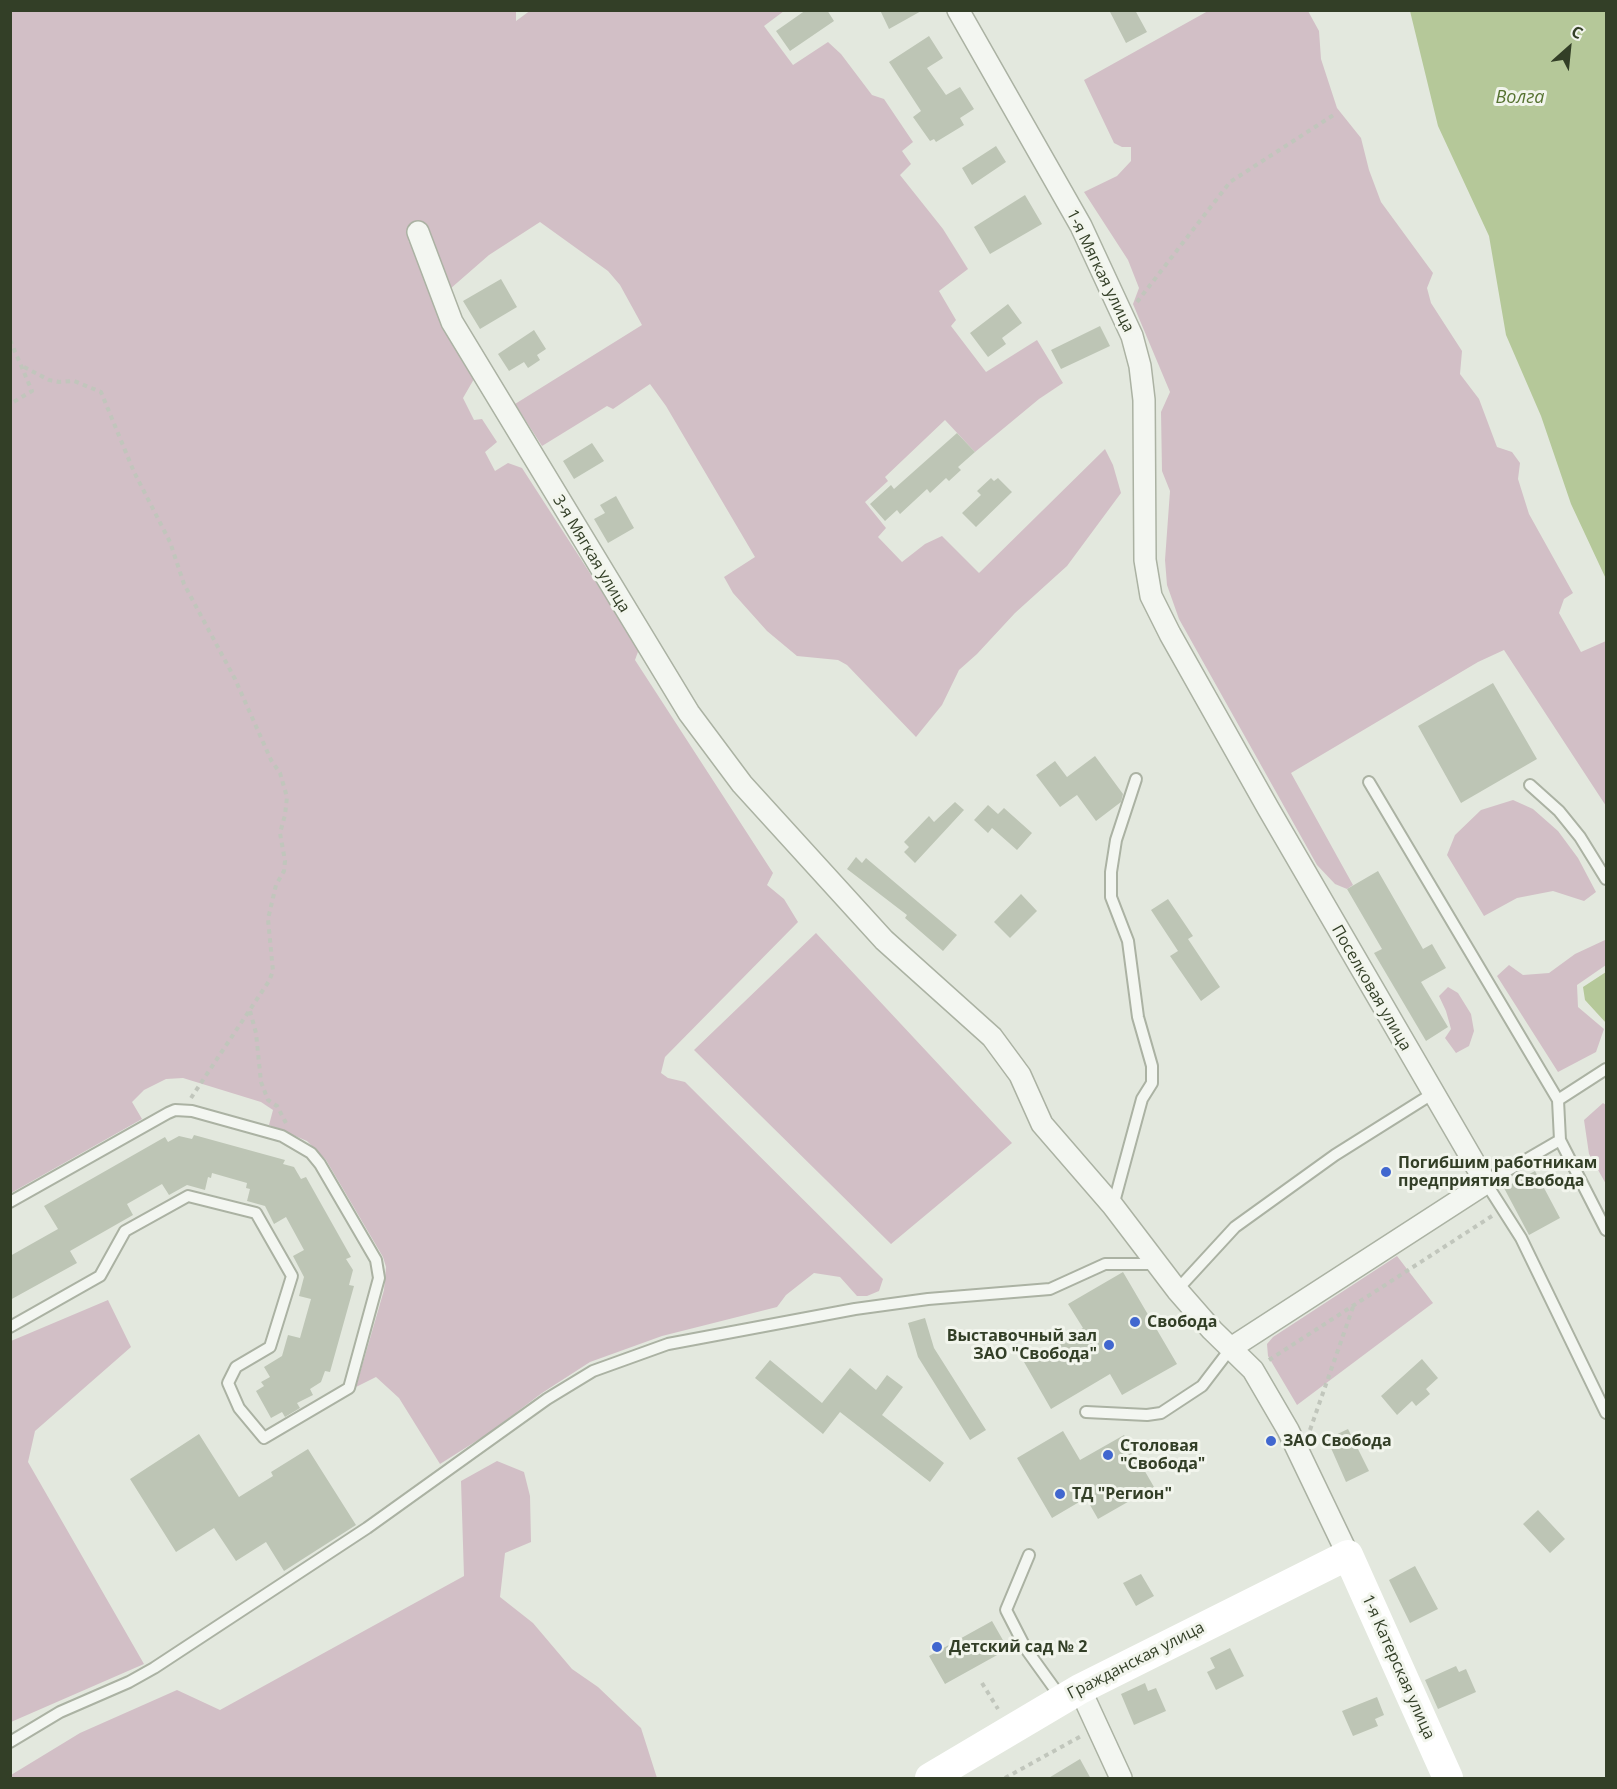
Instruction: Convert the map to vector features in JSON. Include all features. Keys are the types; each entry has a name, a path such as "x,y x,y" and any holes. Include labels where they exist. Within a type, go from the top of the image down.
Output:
{"street":[{"name":"1-я Мягкая улица","path":"958,10 1081,226 1124,320 1140,366 1144,400 1145,560"},
{"name":"3-я Мягкая улица","path":"418,232 452,322 628,615 702,731 742,784 884,940 992,1037 1020,1075 1042,1124 1113,1206"},
{"name":"Поселковая улица","path":"1145,560 1151,596 1170,634 1432,1094 1486,1184"},
{"path":"1231,1348 1486,1184"},
{"path":"1113,1206 1154,1264 1253,1370 1301,1457 1348,1555"},
{"name":"Гражданская улица","path":"930,1779 1071,1694 1348,1555"},
{"name":"1-я Катерская улица","path":"1348,1555 1448,1779"},
{"path":"1071,1694 1097,1726 1121,1779"}],"lane":[{"path":"1113,1206 1142,1099 1152,1083 1152,1066 1138,1017 1128,941 1111,897 1111,872 1116,840 1136,779"},
{"path":"1369,782 1558,1100 1560,1140 1606,1230"},
{"path":"1530,785 1559,811 1580,837 1606,879"},
{"path":"1558,1100 1606,1069"},
{"path":"1177,1290 1235,1227 1335,1155 1432,1094"},
{"path":"10,1202 168,1113 183,1110 292,1141 311,1154 320,1164 379,1269 377,1289 349,1388 264,1438 248,1420 228,1383 236,1367 270,1347 292,1276 256,1214 188,1196 125,1231 100,1276 10,1327"},
{"path":"1486,1184 1560,1140"},
{"name":"Поселковая улица","path":"1486,1184 1521,1239 1606,1413"},
{"path":"10,1742 60,1712 129,1682 154,1668 367,1528 547,1399 593,1371 648,1350 679,1342 855,1309 1050,1289 1105,1264 1154,1264"},
{"path":"1086,1412 1147,1416 1161,1413 1202,1386 1231,1348"},
{"path":"1029,1555 1006,1610 1026,1649 1071,1694"}],"path":[{"path":"1124,320 1230,182 1335,114"},
{"path":"10,340 24,367 32,391 10,404"},
{"path":"24,367 49,380 74,381 101,392 134,472 170,542 192,600 235,679 271,760 280,773 286,797 285,814 280,833 285,861 268,919 273,971 269,981 183,1110"},
{"path":"250,1010 256,1032 261,1082 268,1100 282,1113 292,1141"},
{"path":"1253,1370 1503,1209"},
{"path":"1301,1457 1353,1305"},
{"path":"1005,1779 1097,1726"}],"shaded area":[{"path":"516,10 516,21 531,10 784,11 764,26 793,65 828,42 841,54 872,95 884,99 913,142 902,151 911,164 900,175 943,229 968,269 939,291 956,320 951,326 986,372 1037,340 1063,383 1039,399 975,452 945,420 885,477 888,481 865,502 886,528 878,537 902,562 925,544 942,536 979,573 1105,449 1113,465 1121,493 1067,566 1015,613 959,670 942,705 916,737 847,665 838,660 797,656 767,631 733,593 724,577 755,557 666,406 650,384 613,409 607,406 542,446 515,404 642,325 620,285 608,271 540,222 489,255 450,289 428,234 408,241 415,244 474,379 463,398 474,420 482,419 497,442 485,452 495,471 508,463 522,468 639,649 635,660 773,873 767,885 784,899 798,922 665,1057 661,1073 668,1078 685,1082 883,1279 879,1291 867,1296 857,1296 840,1277 814,1273 786,1295 777,1307 662,1336 590,1362 542,1393 489,1433 440,1464 399,1398 376,1377 356,1387 384,1290 386,1267 383,1257 326,1160 307,1141 269,1125 273,1110 261,1102 183,1078 166,1079 144,1090 132,1102 142,1119 11,1193 11,11"},
{"path":"1208,11 1308,11 1319,31 1321,59 1337,108 1361,138 1369,170 1381,202 1433,273 1427,288 1431,303 1462,351 1460,374 1479,399 1497,447 1512,452 1520,463 1518,479 1529,514 1573,593 1564,599 1559,613 1581,652 1606,641 1606,806 1504,650 1478,662 1291,773 1353,885 1347,889 1335,884 1317,865 1179,619 1167,585 1165,560 1170,491 1162,471 1161,412 1170,392 1133,304 1139,288 1128,260 1084,192 1117,176 1131,161 1131,147 1122,147 1114,143 1084,80"},
{"path":"1513,800 1533,809 1558,831 1578,858 1596,892 1584,901 1553,891 1517,898 1484,916 1447,855 1455,835 1481,810"},
{"path":"816,933 1012,1143 891,1244 694,1050"},
{"path":"1605,940 1606,965 1577,985 1578,1007 1604,1029 1596,1052 1558,1072 1497,976 1509,965 1523,975 1549,973 1575,954"},
{"path":"1448,987 1458,993 1471,1014 1474,1031 1469,1046 1456,1053 1445,1038 1451,1029 1439,996"},
{"path":"1603,1103 1606,1105 1606,1184 1589,1154 1584,1120"},
{"path":"1397,1256 1433,1303 1297,1405 1268,1356 1267,1344 1273,1337"},
{"path":"108,1300 131,1347 35,1431 28,1462 144,1664 11,1722 11,1341"},
{"path":"497,1461 524,1472 530,1496 531,1542 505,1553 500,1597 533,1623 572,1669 598,1687 641,1728 657,1778 11,1778 11,1775 80,1733 177,1690 220,1710 464,1576 461,1481"}],"water":[{"name":"Волга","path":"1410,11 1606,11 1606,579 1571,504 1541,416 1506,335 1489,236 1438,126"},
{"path":"1606,972 1606,1023 1585,1000 1583,987"}],"building":[{"path":"806,10 827,10 834,21 790,51 776,31"},
{"path":"880,10 923,10 889,29"},
{"path":"1109,10 1135,10 1147,32 1126,43"},
{"path":"929,36 943,58 927,68 946,95 960,87 974,109 960,118 964,125 936,142 934,139 930,141 913,117 921,111 889,62"},
{"path":"996,146 1006,162 972,185 962,168"},
{"path":"1025,195 1042,224 990,254 974,227"},
{"path":"501,279 517,307 480,329 463,301"},
{"path":"1008,304 1022,323 1002,338 1006,344 988,357 970,333"},
{"path":"1100,326 1110,346 1061,369 1051,350"},
{"path":"534,330 546,349 537,355 540,360 528,368 524,362 509,371 498,354"},
{"path":"957,433 975,452 958,467 961,470 949,481 946,478 930,493 927,489 900,514 897,510 885,521 870,504 891,485 894,489"},
{"path":"592,443 604,461 574,479 563,461"},
{"path":"991,478 994,481 998,478 1012,492 976,527 962,513 981,495 977,491"},
{"path":"616,496 634,528 608,543 594,519 605,513 600,505"},
{"path":"1493,683 1537,759 1461,803 1418,726"},
{"path":"1095,756 1123,794 1121,802 1096,821 1077,795 1060,807 1036,775 1055,761 1067,777"},
{"path":"955,802 964,810 915,863 904,852 909,847 904,842 929,816 934,822"},
{"path":"988,805 998,814 1004,808 1032,833 1017,850 992,828 988,833 974,820"},
{"path":"856,857 862,863 866,858 957,935 943,951 905,918 907,915 847,869"},
{"path":"1378,871 1423,949 1432,944 1446,968 1421,982 1448,1027 1426,1041 1374,953 1382,949 1347,889"},
{"path":"1021,894 1037,911 1010,938 994,922"},
{"path":"1168,899 1193,936 1188,939 1220,987 1201,1001 1170,956 1178,951 1151,910"},
{"path":"194,1135 285,1160 283,1164 294,1167 301,1179 306,1177 351,1257 346,1259 353,1270 349,1285 354,1286 330,1372 325,1371 321,1382 310,1389 313,1395 297,1403 300,1408 285,1417 282,1412 271,1418 256,1391 264,1386 261,1382 270,1377 264,1367 282,1356 288,1335 300,1338 311,1299 299,1296 304,1277 293,1256 304,1250 286,1217 274,1224 265,1206 247,1201 250,1189 246,1188 247,1183 212,1173 211,1178 208,1177 205,1190 187,1185 169,1195 162,1184 127,1204 133,1215 70,1251 77,1263 10,1300 10,1256 58,1229 44,1206 165,1137 168,1142 179,1136 192,1139"},
{"path":"1535,1171 1560,1218 1529,1235 1504,1188"},
{"name":"Выставочный зал ЗАО \"Свобода\"","path":"1123,1272 1177,1364 1122,1395 1110,1374 1051,1409 1024,1362 1083,1328 1068,1304"},
{"path":"925,1318 934,1348 986,1430 970,1440 918,1357 908,1323"},
{"path":"1422,1359 1438,1378 1426,1389 1430,1394 1416,1406 1412,1401 1397,1415 1381,1396"},
{"path":"770,1360 822,1403 850,1368 876,1390 887,1375 903,1387 882,1415 944,1463 930,1482 840,1412 823,1434 755,1378"},
{"path":"1348,1429 1369,1471 1346,1482 1327,1439"},
{"path":"1063,1431 1080,1460 1124,1435 1154,1487 1098,1519 1086,1498 1052,1518 1017,1458"},
{"path":"199,1434 239,1497 273,1476 271,1472 308,1449 356,1525 284,1571 266,1542 236,1561 214,1528 176,1552 130,1479"},
{"path":"1538,1510 1565,1539 1550,1553 1523,1524"},
{"path":"1415,1566 1438,1609 1410,1623 1389,1580"},
{"path":"1141,1574 1154,1596 1136,1606 1123,1583"},
{"path":"992,1621 1008,1649 945,1684 929,1656"},
{"path":"1230,1648 1244,1676 1216,1690 1207,1672 1215,1668 1210,1658"},
{"path":"1456,1666 1459,1672 1466,1669 1476,1692 1438,1709 1425,1680"},
{"path":"1145,1683 1148,1691 1156,1688 1166,1711 1134,1725 1121,1694"},
{"path":"1377,1697 1384,1715 1375,1719 1378,1726 1353,1736 1342,1711"},
{"path":"1080,1759 1091,1779 1047,1779"}],"place":[{"name":"Погибшим работникам предприятия Свобода","path":"1386,1172"},
{"name":"Свобода","path":"1135,1322"},
{"name":"Выставочный зал ЗАО \"Свобода\"","path":"1109,1345"},
{"name":"ЗАО Свобода","path":"1271,1441"},
{"name":"Столовая \"Свобода\"","path":"1108,1455"},
{"name":"ТД \"Регион\"","path":"1060,1494"},
{"name":"Детский сад № 2","path":"937,1647"}]}
